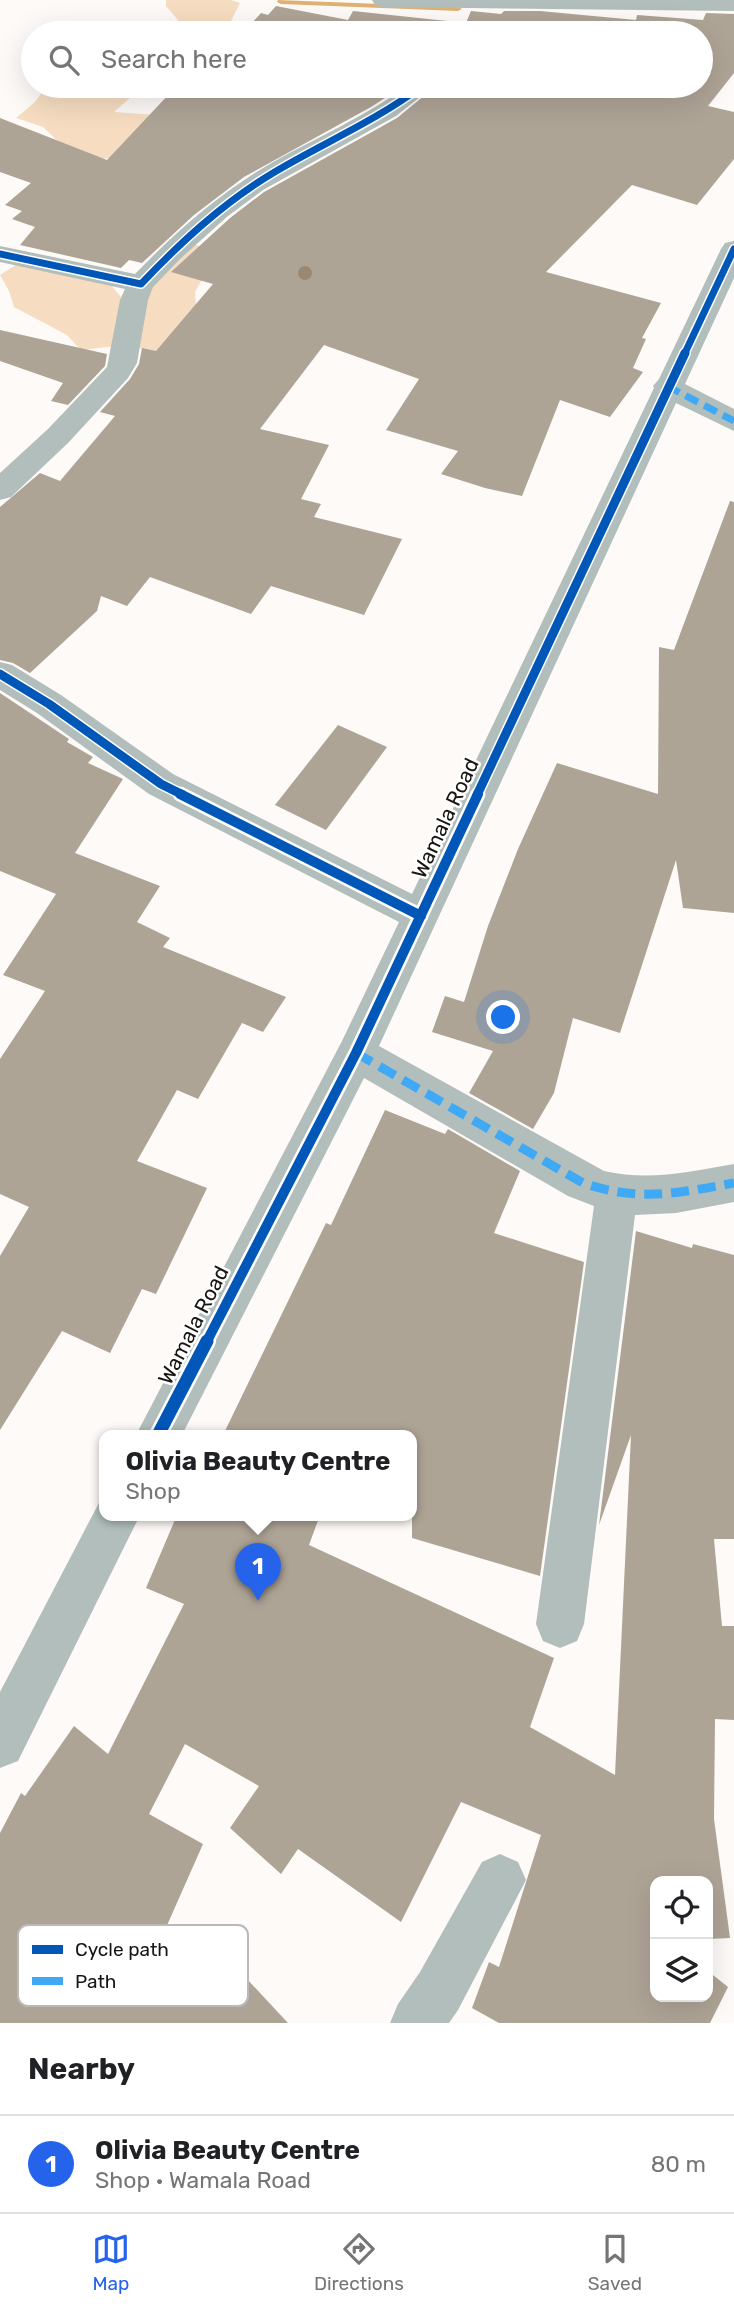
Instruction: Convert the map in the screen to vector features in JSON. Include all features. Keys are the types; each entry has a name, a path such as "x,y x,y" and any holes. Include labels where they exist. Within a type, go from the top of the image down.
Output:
{"street":[{"path":"383,0 734,4"},
{"path":"487,21 503,2"},
{"path":"0,490 58,436 118,372 123,363 134,300 141,284 198,226 269,175 405,98"},
{"name":"Wamala Road","path":"161,1430 356,1053 667,386 734,249"},
{"path":"0,254 141,284"},
{"path":"667,386 734,421"},
{"path":"0,674 49,704 160,784 421,916"},
{"path":"356,1053 583,1183 617,1194 647,1198 734,1184"},
{"path":"560,1624 593,1359 617,1194"},
{"path":"0,1742 114,1521"},
{"path":"417,2023 439,1991 500,1880"}],"shaded area":[{"path":"166,0 231,0 240,3 231,21 179,21 166,6"},
{"path":"38,98 130,98 114,112 200,118 230,98 271,98 258,108 131,158 85,159 67,150 43,127 16,118"},
{"path":"193,243 216,255 195,292 196,307 183,358 125,345 81,350 67,335 14,307 0,275 17,264 111,285 131,309"}],"building":[{"path":"276,6 348,20 353,11 447,21 254,21 261,13 268,15"},
{"path":"471,11 501,14 504,11 540,11 636,20 637,15 703,20 706,13 734,14 734,73 708,106 734,112 734,159 697,205 632,185 546,272 661,303 642,338 646,339 633,368 643,372 610,417 560,400 522,496 441,474 458,451 386,430 419,379 324,345 260,429 329,445 301,499 321,504 314,517 402,539 364,615 271,586 251,614 150,577 127,606 101,596 97,611 30,673 13,663 0,660 0,507 40,473 60,481 115,416 100,412 130,379 139,364 142,348 156,351 213,284 171,272 230,218 264,192 397,118 421,98 713,98 713,21 467,21"},
{"path":"165,98 385,98 244,177 194,215 142,263 129,260 121,268 20,245 35,227 12,219 22,211 5,205 31,183 0,172 0,118 107,160"},
{"path":"0,330 107,354 105,366 68,405 51,401 63,383 0,361"},
{"path":"730,501 734,502 734,913 683,908 676,860 620,1033 573,1018 554,1093 533,1129 469,1093 493,1051 432,1032 445,996 464,1002 488,926 518,849 557,763 658,794 659,647 674,650"},
{"path":"0,693 69,739 67,742 93,757 88,763 123,779 75,853 160,886 137,922 170,938 163,947 286,997 263,1032 242,1023 198,1099 177,1090 137,1161 207,1188 156,1294 142,1289 110,1353 62,1331 0,1430 0,1256 29,1207 0,1194 0,1059 45,991 3,975 56,894 0,871"},
{"path":"338,725 387,747 326,830 275,805"},
{"path":"385,1110 445,1134 448,1129 520,1171 494,1233 584,1262 540,1576 412,1538 412,1521 417,1521 417,1430 225,1430 326,1223 331,1225"},
{"path":"636,1231 692,1248 693,1244 734,1255 734,1539 714,1539 722,1626 734,1626 734,1720 715,1719 714,1819 730,1938 713,1939 713,1876 650,1876 650,2002 713,2002 713,1975 728,1987 710,2023 499,2023 472,2008 489,1962 499,1967 541,1835 461,1802 401,1922 298,1849 281,1874 230,1828 259,1786 185,1744 149,1814 203,1844 167,1925 18,1925 18,2006 248,2006 248,1980 288,2023 0,2023 0,1833 21,1793 25,1796 74,1726 108,1754 184,1604 146,1588 174,1521 318,1521 309,1545 554,1658 530,1727 615,1775 631,1435 599,1525"}],"waterway":[{"path":"281,2 458,9"}],"marked path":[{"path":"667,386 734,421"},
{"path":"356,1053 583,1183 623,1195 641,1196 676,1194 734,1183"}],"cycle path":[{"path":"0,254 141,284 186,238 236,197 273,173 406,98"},
{"path":"161,1430 356,1053 734,249"},
{"path":"0,674 49,704 161,784 421,916"}],"place":[{"name":"Olivia Beauty Centre","path":"258,1601"}]}
